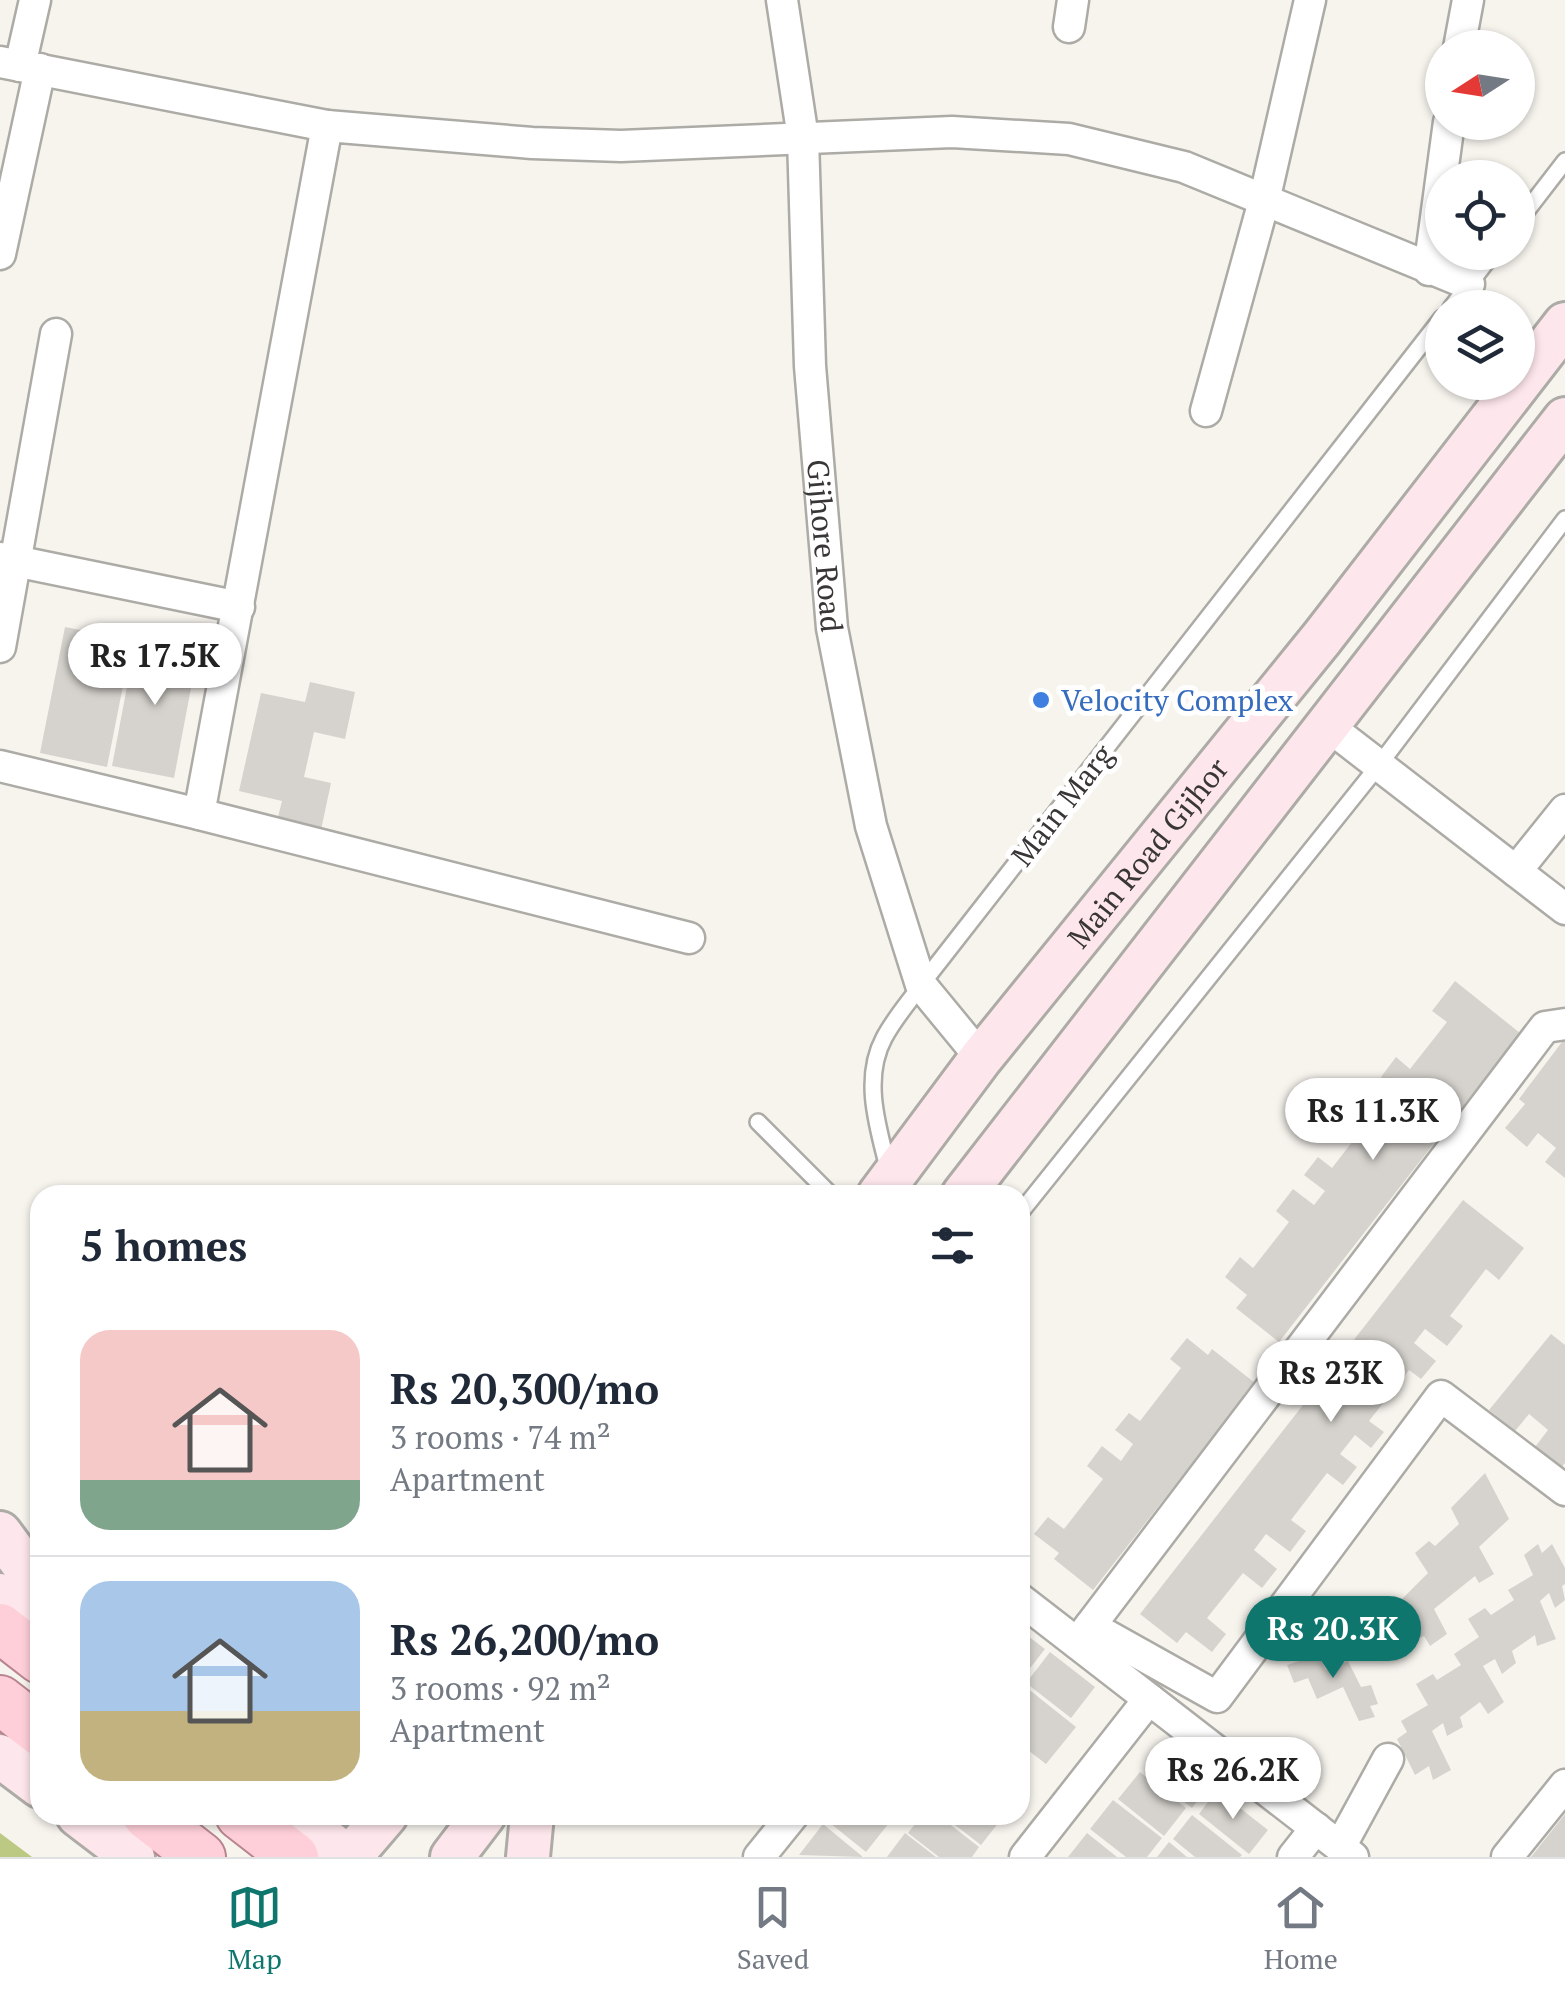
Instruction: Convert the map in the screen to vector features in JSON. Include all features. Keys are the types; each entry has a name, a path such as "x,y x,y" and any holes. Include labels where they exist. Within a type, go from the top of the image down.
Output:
{"main road":[{"path":"0,1628 30,1651"},
{"path":"0,1700 30,1723"},
{"path":"253,1825 294,1857"},
{"path":"128,1842 201,1857"}],"street":[{"path":"0,254 20,66 35,0"},
{"name":"Gijhore Road","path":"782,0 803,138 810,366 832,628 871,826 921,985 982,1058"},
{"path":"1206,412 1264,201 1310,0"},
{"path":"1462,30 1468,0"},
{"path":"20,66 327,126 532,143 713,145 952,132 1068,139 1184,167 1425,268"},
{"path":"198,814 327,126"},
{"path":"1429,270 1453,290"},
{"name":"Main Road Gijhor","path":"887,1185 982,1058 1312,651 1565,324"},
{"path":"0,647 7,560 56,334"},
{"name":"Main Road Gijhor","path":"972,1185 1565,419"},
{"path":"7,560 239,607"},
{"path":"1328,726 1565,908"},
{"path":"0,766 689,938"},
{"path":"1516,871 1565,810"},
{"path":"1083,1634 1545,1027 1565,1024"},
{"path":"1030,1604 1083,1634 1217,1697 1442,1396 1565,1490"},
{"path":"0,1532 30,1573"},
{"path":"0,1595 30,1618"},
{"path":"1083,1634 1149,1699 1346,1852 1388,1758"},
{"path":"1024,1857 1149,1699"},
{"path":"0,1756 30,1779"},
{"path":"0,1778 30,1785"},
{"path":"1507,1857 1565,1785"},
{"path":"97,1825 128,1842"},
{"path":"306,1825 349,1857 377,1825"},
{"path":"452,1857 476,1825"},
{"path":"759,1857 785,1825"},
{"path":"1293,1857 1316,1828"}],"lane":[{"path":"1535,200 1565,161"},
{"path":"1465,290 1480,270"},
{"name":"Main Marg","path":"885,1185 872,1080 882,1040 1425,340"},
{"path":"1030,1200 1378,765 1565,520"},
{"path":"758,1122 821,1185"}],"green space":[{"path":"0,1833 32,1857 0,1857"}],"building":[{"path":"65,627 132,640 107,767 40,753"},
{"path":"136,639 198,651 174,778 112,766"},
{"path":"310,682 355,692 345,739 314,732 304,777 331,783 321,830 277,821 282,801 239,791 261,693 305,702"},
{"path":"1455,981 1520,1033 1279,1342 1236,1308 1247,1295 1225,1277 1240,1257 1253,1268 1289,1222 1276,1211 1293,1189 1314,1205 1325,1191 1304,1175 1318,1157 1332,1168 1369,1120 1355,1109 1370,1091 1386,1104 1397,1089 1381,1077 1396,1057 1410,1069 1447,1022 1432,1011"},
{"path":"1565,1038 1565,1178 1545,1162 1556,1148 1538,1133 1527,1147 1505,1128 1525,1104 1519,1099"},
{"path":"1463,1200 1524,1248 1499,1280 1486,1269 1450,1316 1463,1326 1447,1346 1425,1329 1414,1343 1436,1361 1421,1379 1409,1370 1369,1421 1384,1432 1371,1448 1355,1435 1340,1454 1357,1467 1343,1485 1327,1473 1291,1520 1306,1531 1290,1552 1266,1534 1254,1550 1277,1569 1262,1588 1243,1573 1207,1618 1226,1634 1212,1652 1186,1632 1177,1643 1140,1614"},
{"path":"1551,1334 1565,1345 1565,1463 1561,1468 1535,1447 1548,1430 1529,1414 1515,1431 1489,1410"},
{"path":"1187,1338 1208,1355 1212,1349 1255,1383 1093,1590 1054,1559 1059,1553 1034,1534 1048,1517 1064,1529 1103,1479 1087,1466 1102,1446 1121,1461 1133,1444 1115,1430 1129,1413 1140,1421 1181,1368 1170,1359"},
{"path":"1485,1473 1509,1519 1479,1547 1494,1574 1479,1583 1475,1576 1434,1609 1447,1634 1430,1646 1424,1636 1400,1648 1403,1656 1396,1661 1392,1653 1380,1661 1370,1641 1379,1634 1368,1619 1380,1604 1389,1612 1428,1573 1415,1553 1429,1541 1435,1546 1459,1524 1451,1508"},
{"path":"1538,1544 1542,1553 1552,1544 1565,1568 1565,1600 1555,1608 1549,1593 1540,1601 1556,1639 1537,1646 1535,1635 1512,1651 1516,1663 1502,1674 1495,1659 1483,1666 1504,1702 1488,1714 1480,1702 1460,1717 1463,1727 1447,1736 1443,1723 1432,1731 1451,1770 1433,1780 1429,1766 1415,1775 1397,1739 1407,1732 1401,1721 1428,1705 1416,1684 1433,1674 1437,1680 1461,1665 1454,1654 1479,1637 1468,1619 1485,1608 1491,1615 1514,1600 1508,1590 1533,1575 1524,1555"},
{"path":"1030,1638 1045,1649 1030,1668"},
{"path":"1312,1645 1326,1670 1348,1661 1361,1687 1371,1685 1378,1704 1370,1706 1375,1717 1359,1721 1343,1687 1317,1699 1308,1678 1294,1683 1287,1665 1299,1661 1295,1651"},
{"path":"1050,1652 1095,1687 1071,1718 1030,1686 1030,1678"},
{"path":"1030,1690 1076,1727 1046,1764 1030,1752"},
{"path":"1164,1748 1210,1784 1192,1808 1146,1771"},
{"path":"1140,1772 1186,1808 1164,1836 1118,1799"},
{"path":"1217,1790 1268,1830 1249,1854 1199,1814"},
{"path":"1113,1800 1162,1838 1147,1857 1126,1857 1090,1829"},
{"path":"1565,1814 1565,1857 1531,1857"},
{"path":"1192,1815 1242,1855 1195,1857 1173,1839"},
{"path":"824,1825 863,1857 799,1855"},
{"path":"832,1825 887,1825 866,1852"},
{"path":"914,1825 951,1825 979,1847 972,1857 939,1857 908,1833"},
{"path":"955,1825 997,1825 981,1845"},
{"path":"905,1833 936,1857 887,1857"},
{"path":"1087,1833 1117,1857 1068,1857"},
{"path":"1169,1842 1187,1857 1157,1857"}],"place":[{"name":"Velocity Complex","path":"1041,700"}]}
